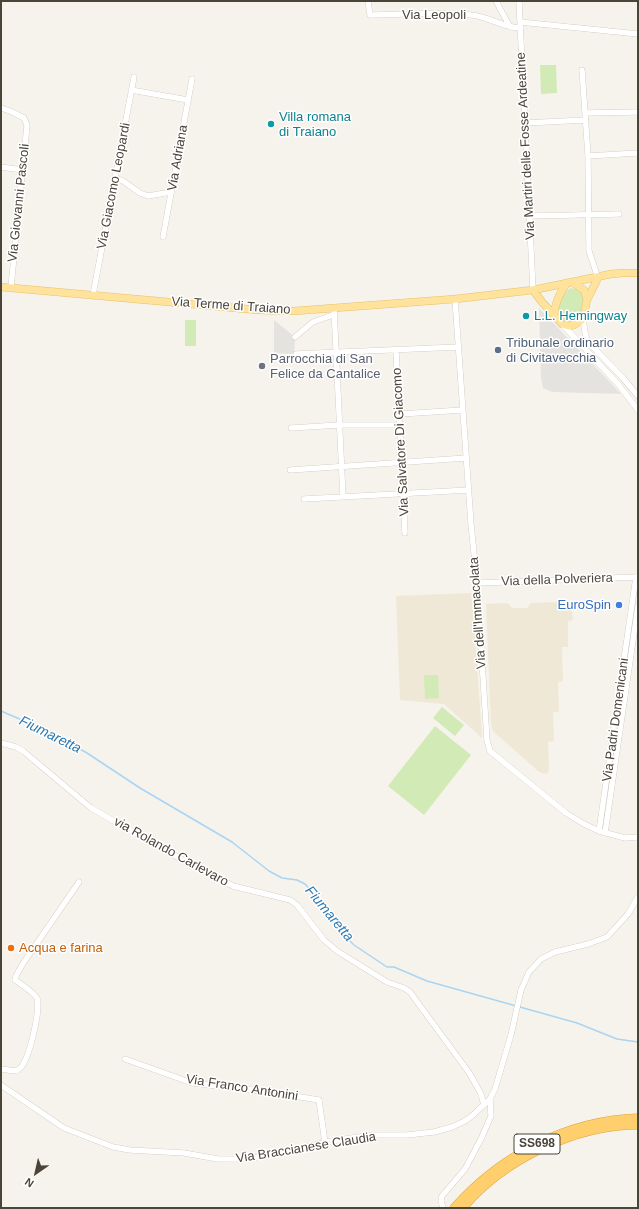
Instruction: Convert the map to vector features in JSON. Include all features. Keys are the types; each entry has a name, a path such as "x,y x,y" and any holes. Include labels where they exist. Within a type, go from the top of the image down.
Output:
{"highway":[{"name":"SS698","path":"454,1208 478,1183 496,1168 513,1156 530,1147 550,1138 594,1124 613,1119 638,1118"},
{"name":"SS698","path":"463,1208 486,1185 517,1162 548,1146 576,1135 602,1128 638,1125"}],"main road":[{"path":"533,290 562,324 569,326 574,325 583,319 587,300 598,278 623,273 638,273"},
{"name":"Via Terme di Traiano","path":"1,287 272,311 333,311 533,290 598,278"},
{"path":"554,316 559,294 570,283 584,290 587,300"}],"street":[{"name":"Via Leopoli","path":"368,1 370,15 445,13 482,16 510,28 520,25 638,34"},
{"path":"496,1 510,28"},
{"name":"Via Martiri delle Fosse Ardeatine","path":"519,1 533,290"},
{"path":"582,70 588,156 589,251 598,278"},
{"name":"Via Giacomo Leopardi","path":"93,295 134,77"},
{"name":"Via Adriana","path":"163,237 192,79"},
{"path":"132,90 188,100"},
{"name":"Via Giovanni Pascoli","path":"1,108 24,118 26,125 11,287"},
{"path":"585,113 638,112"},
{"path":"525,123 585,120"},
{"path":"588,156 638,153"},
{"path":"1,167 22,170"},
{"path":"115,178 124,181 140,193 148,196 172,192"},
{"path":"530,216 619,214"},
{"name":"Via dell'Immacolata","path":"455,299 462,410 477,583 487,740 490,751 566,813 584,824 602,832 625,838 638,837"},
{"path":"333,311 343,497"},
{"name":"Via Terme di Traiano","path":"295,336 313,322 333,311"},
{"path":"583,319 587,339 592,346 638,396"},
{"path":"562,324 618,384 638,410"},
{"path":"296,354 458,347"},
{"name":"Via Salvatore Di Giacomo","path":"396,350 405,533"},
{"path":"400,414 462,410"},
{"path":"291,428 339,425 400,425"},
{"path":"290,470 466,458"},
{"path":"304,499 469,490"},
{"name":"Via della Polveriera","path":"477,583 637,577"},
{"name":"Via Padri Domenicani","path":"602,832 637,586 637,577"},
{"name":"Via Padri Domenicani","path":"602,832 638,606"},
{"name":"via Rolando Carlevaro","path":"1,743 16,747 23,751 91,808 170,853 233,886 290,900 296,905 324,940 337,951 387,982 404,988 410,992 470,1074 481,1094 484,1105"},
{"path":"1,1068 15,1071 19,1070 23,1065 35,1033 38,1000 35,995 16,980 16,976 79,882"},
{"name":"Via Braccianese Claudia","path":"1,1086 64,1128 114,1147 130,1150 184,1153 208,1158 233,1160 270,1156 325,1143 373,1135 434,1132 452,1127 465,1121 484,1105 490,1099 495,1090 501,1073 524,980 535,965 555,952 588,944 607,937 616,929 628,914 638,897"},
{"name":"Via Franco Antonini","path":"125,1059 192,1083 270,1092 319,1100 325,1143"},
{"path":"443,1208 441,1200 442,1196 465,1169 488,1124 491,1116 490,1099"}],"shaded area":[{"path":"539,308 621,394 552,392 543,388 541,378"},
{"path":"274,320 295,337 294,354 274,353"},
{"path":"471,593 474,624 472,627 473,633 475,634 482,738 444,704 400,700 396,596"},
{"path":"562,602 572,611 573,620 568,621 568,647 562,647 563,681 558,682 559,712 553,712 554,741 548,742 549,769 548,773 545,774 539,772 493,731 491,724 486,604 506,603 512,608 527,608 531,603"}],"green space":[{"path":"540,65 556,65 557,93 541,94"},
{"path":"571,288 580,290 583,295 584,303 578,319 571,323 565,323 560,318 558,309 564,295"},
{"path":"185,320 196,320 196,346 185,346"},
{"path":"424,675 438,675 439,698 425,699"},
{"path":"442,707 464,725 455,736 433,718"},
{"path":"435,726 471,755 424,815 388,786"}],"waterway":[{"name":"Fiumaretta","path":"1,711 45,730 87,753 140,788 232,842 269,871 282,878 297,880 305,884 314,894 338,929 354,945 387,967 394,967 427,981 577,1023 617,1039 638,1042"}],"place":[{"name":"Villa romana di Traiano","path":"271,124"},
{"name":"L.L. Hemingway","path":"526,316"},
{"name":"Tribunale ordinario di Civitavecchia","path":"498,350"},
{"name":"Parrocchia di San Felice da Cantalice","path":"262,366"},
{"name":"EuroSpin","path":"619,605"},
{"name":"Acqua e farina","path":"11,948"}]}
